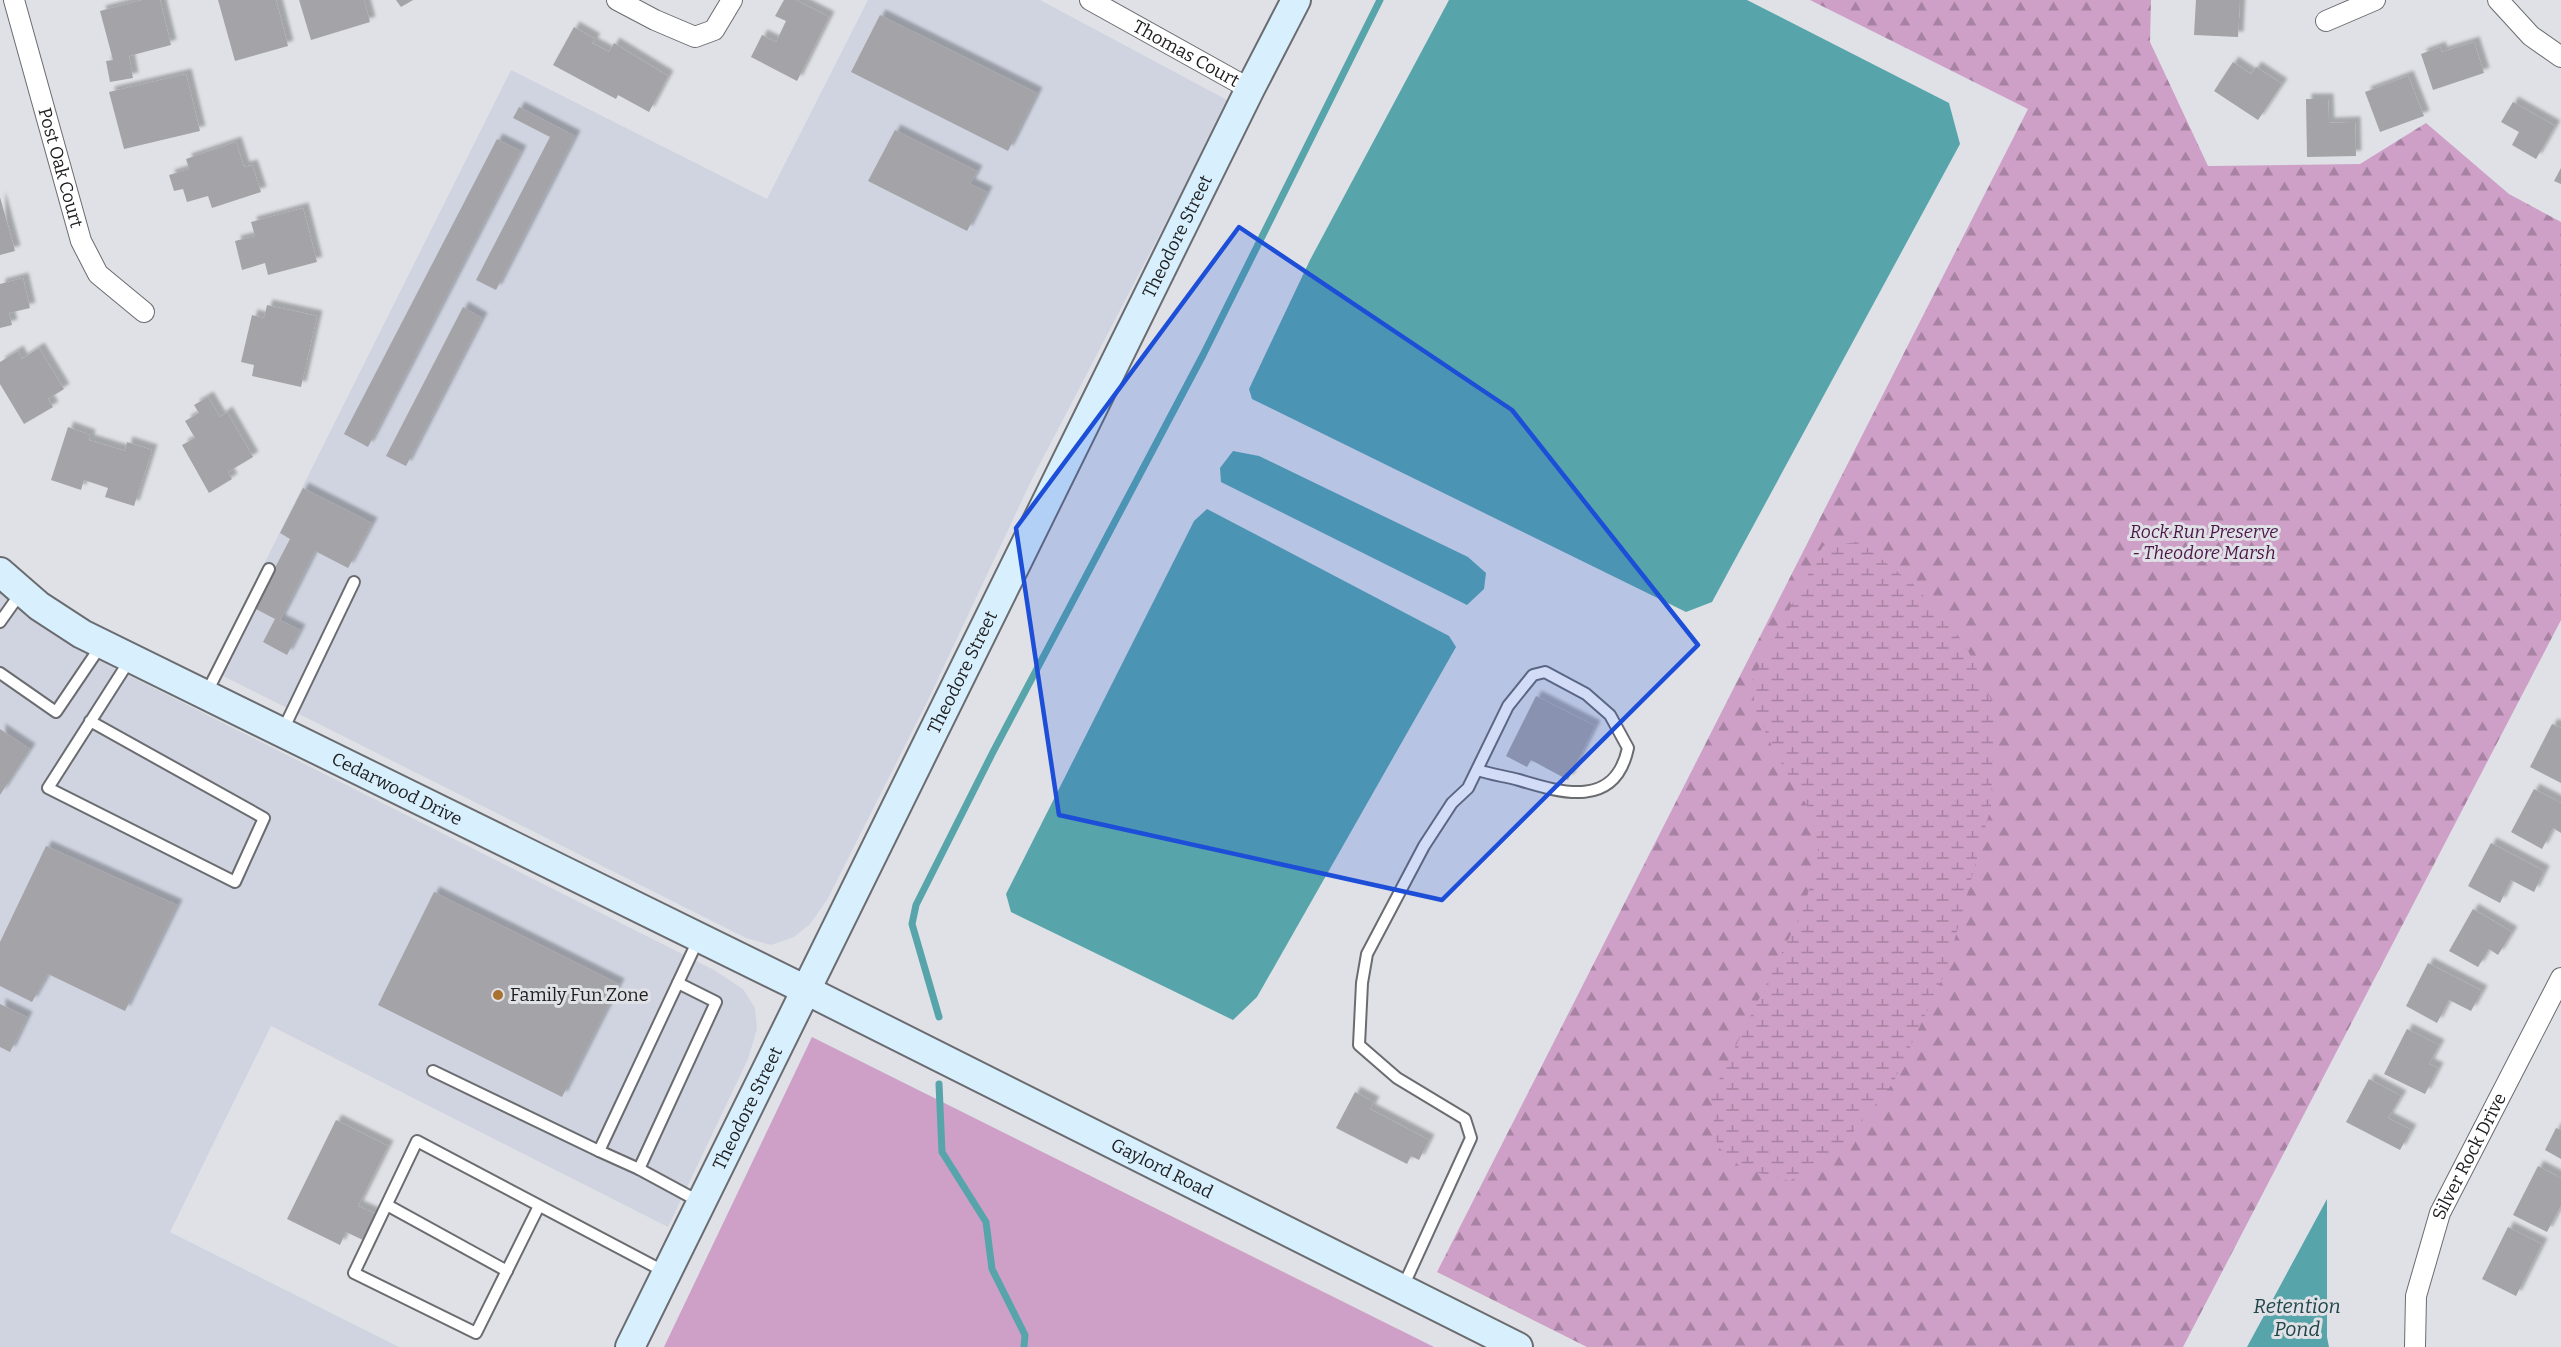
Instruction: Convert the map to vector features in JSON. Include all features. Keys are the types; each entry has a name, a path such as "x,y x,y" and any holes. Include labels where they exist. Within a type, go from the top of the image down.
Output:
{"street":[{"name":"Post Oak Court","path":"14,0 81,241 98,274 144,312"},
{"path":"617,0 695,37 714,30 732,0"},
{"name":"Thomas Court","path":"1090,0 1250,89"},
{"name":"Theodore Street","path":"630,1347 1296,0"},
{"path":"2326,21 2376,0"},
{"path":"2498,0 2531,36 2561,57"},
{"name":"Cedarwood Drive","path":"0,572 73,628 102,644 806,990"},
{"name":"Silver Rock Drive","path":"2415,1347 2416,1296 2440,1213 2561,978"},
{"name":"Gaylord Road","path":"806,990 1518,1347"}],"lane":[{"path":"205,695 269,569"},
{"path":"282,732 354,582"},
{"path":"0,622 22,591"},
{"path":"0,673 56,712 102,644"},
{"path":"90,722 264,818 235,882 48,788 90,722 131,658"},
{"path":"1402,1289 1471,1138 1465,1119 1397,1078 1359,1045 1366,954 1398,891 1447,812 1468,788 1509,706 1533,675 1545,672 1586,694 1610,715 1628,748 1625,766 1613,779 1587,793 1564,793 1478,770"},
{"path":"599,1151 699,938"},
{"path":"639,1170 716,1002 678,983"},
{"path":"433,1071 639,1170 701,1203"},
{"path":"539,1206 476,1334 354,1273 417,1141 667,1273"},
{"path":"387,1205 507,1270"}],"highlighted area":[{"path":"1239,227 1512,410 1698,645 1442,900 1059,815 1016,528"}],"shaded area":[{"path":"868,0 1040,0 1229,101 1032,479 928,700 827,900 810,924 794,937 771,945 746,938 211,670 511,70 767,199"},
{"path":"0,586 41,625 106,664 714,970 743,989 755,1008 757,1029 748,1059 668,1227 271,1026 170,1232 399,1347 0,1347"}],"green space":[{"name":"Rock Run Preserve - Theodore Marsh","path":"1810,0 2151,0 2150,42 2208,166 2360,164 2426,123 2509,194 2561,222 2561,620 2183,1347 1587,1347 1437,1272 2028,109"},
{"path":"1860,542 1914,585 1965,644 1994,706 1991,807 1946,971 1893,1083 1845,1142 1790,1181 1743,1169 1717,1146 1711,1096 1804,908 1819,851 1810,811 1774,751 1755,709 1752,681 1823,546"},
{"path":"812,1037 1434,1347 664,1347"}],"water":[{"path":"1449,0 1747,0 1949,103 1960,144 1712,602 1686,612 1252,399 1249,389 1310,260"},
{"path":"1233,451 1259,456 1468,557 1486,573 1484,589 1467,605 1221,482 1220,468"},
{"path":"1207,509 1449,636 1456,647 1257,997 1233,1020 1011,912 1006,894 1194,521"},
{"name":"Retention Pond","path":"2327,1199 2327,1337 2329,1347 2247,1347"}],"building":[{"path":"142,0 160,0 171,45 129,56 133,78 110,82 106,61 113,60 100,11"},
{"path":"218,0 276,0 288,46 235,61"},
{"path":"299,0 364,0 370,22 311,40"},
{"path":"396,0 413,0 401,7"},
{"path":"784,0 796,0 829,17 797,81 751,57 762,35 776,42 786,21 775,16"},
{"path":"2196,0 2240,0 2238,37 2194,35"},
{"path":"880,15 1037,93 1008,151 851,72"},
{"path":"574,27 595,39 592,43 609,52 614,43 668,76 649,112 618,95 616,99 553,65"},
{"path":"2474,42 2484,73 2433,90 2421,54 2440,47 2442,52"},
{"path":"2233,62 2251,74 2256,67 2282,84 2258,120 2214,91"},
{"path":"186,74 200,131 124,149 109,92"},
{"path":"2408,76 2424,116 2380,132 2365,92"},
{"path":"2306,99 2328,99 2329,123 2355,122 2356,156 2307,157"},
{"path":"2513,102 2555,126 2536,159 2512,145 2519,132 2501,122"},
{"path":"519,107 575,136 496,290 476,280 550,137 513,118"},
{"path":"895,130 977,171 970,184 987,192 967,231 868,181"},
{"path":"497,139 521,151 368,447 344,434"},
{"path":"236,142 244,167 252,165 261,192 212,208 208,196 187,202 183,189 174,191 169,175 189,169 186,159"},
{"path":"2561,168 2561,184 2554,181"},
{"path":"0,197 15,251 0,255"},
{"path":"303,208 317,262 268,275 265,263 242,270 235,241 255,236 251,222"},
{"path":"23,278 30,308 9,313 12,325 0,328 0,284"},
{"path":"267,305 317,316 301,387 252,376 254,365 241,362 252,315 264,318"},
{"path":"463,307 482,318 406,466 386,456"},
{"path":"39,348 64,389 48,399 53,407 24,424 0,384 0,362 18,351 22,359"},
{"path":"208,397 220,417 227,412 253,457 228,472 232,479 209,493 182,445 195,438 185,421 199,413 194,405"},
{"path":"68,427 90,435 89,440 125,451 127,442 152,450 134,506 105,497 108,488 84,480 81,490 51,480"},
{"path":"303,488 372,523 348,568 315,551 280,620 300,630 287,655 263,642 275,619 254,608 290,539 280,533"},
{"path":"1536,696 1595,726 1568,780 1531,760 1527,767 1506,756"},
{"path":"2552,724 2561,728 2561,783 2530,767"},
{"path":"0,729 30,749 0,795"},
{"path":"2534,789 2561,803 2561,833 2553,828 2542,849 2511,832"},
{"path":"2491,843 2544,871 2534,892 2511,880 2500,903 2468,886"},
{"path":"46,846 177,905 125,1011 48,974 32,1002 0,986 0,942"},
{"name":"Family Fun Zone","path":"434,892 619,984 562,1097 378,1005"},
{"path":"2473,909 2512,932 2498,955 2489,949 2478,967 2449,951"},
{"path":"2428,963 2482,991 2471,1011 2449,1000 2437,1023 2406,1006"},
{"path":"0,1004 27,1017 10,1052 0,1047"},
{"path":"2407,1029 2439,1045 2429,1064 2438,1068 2425,1094 2384,1074"},
{"path":"2369,1079 2401,1096 2388,1118 2411,1130 2400,1150 2346,1122"},
{"path":"1355,1092 1374,1102 1370,1109 1429,1140 1419,1160 1411,1156 1407,1164 1336,1128"},
{"path":"336,1120 388,1146 358,1206 376,1214 363,1240 346,1232 340,1245 287,1219"},
{"path":"2556,1128 2561,1130 2561,1159 2545,1150"},
{"path":"2538,1166 2561,1178 2561,1205 2547,1232 2513,1215"},
{"path":"2508,1227 2542,1244 2516,1296 2482,1279"}],"waterway":[{"path":"939,1017 912,924 916,905 993,752 1203,355 1380,0"},
{"path":"939,1084 942,1152 986,1222 992,1269 1025,1335 1024,1347"}],"place":[{"name":"Family Fun Zone","path":"498,995"}]}
